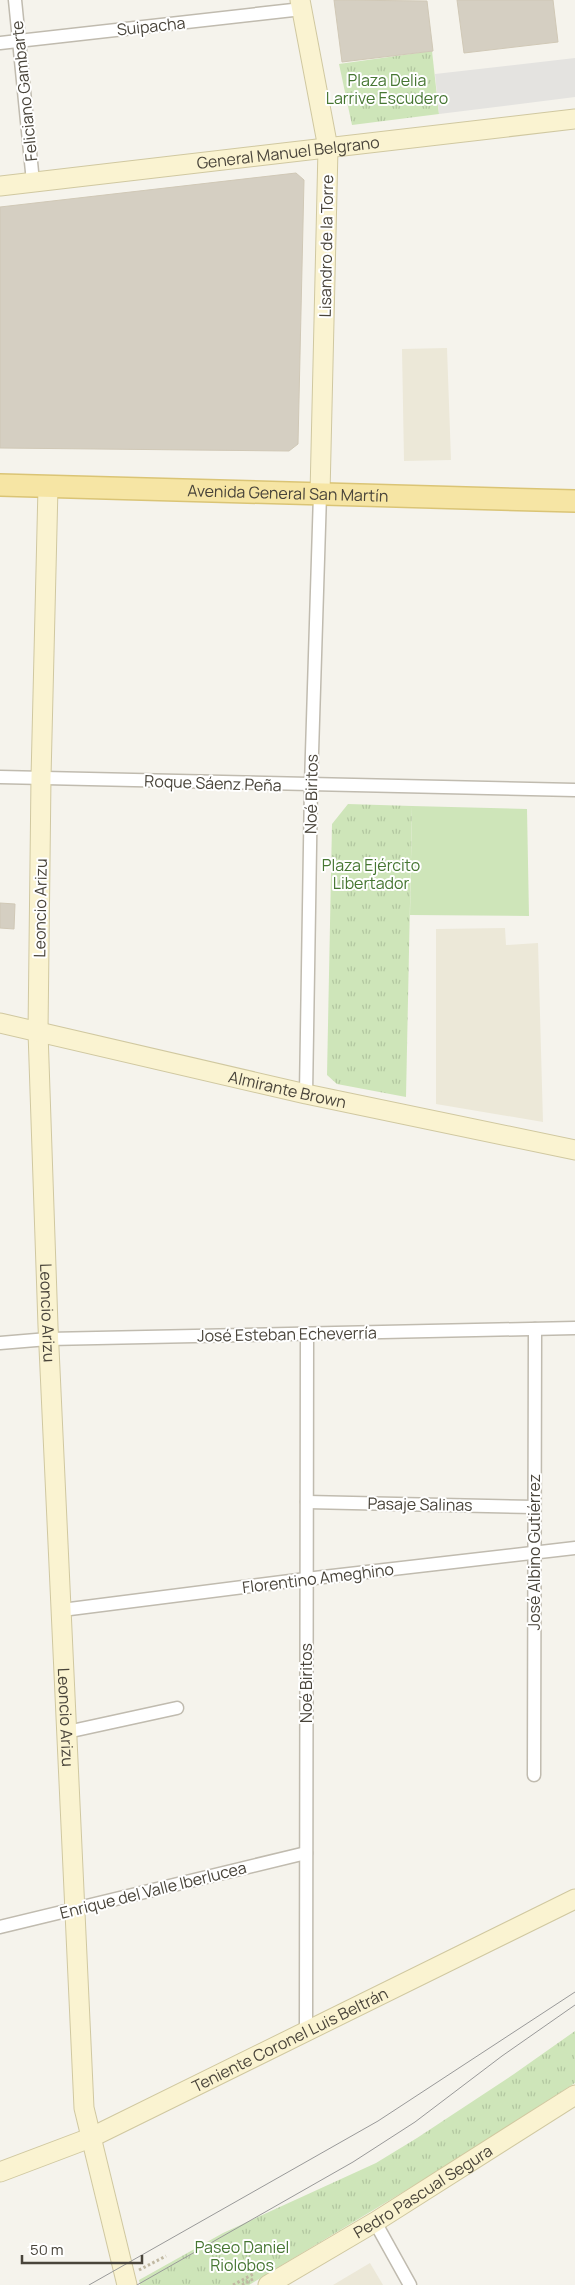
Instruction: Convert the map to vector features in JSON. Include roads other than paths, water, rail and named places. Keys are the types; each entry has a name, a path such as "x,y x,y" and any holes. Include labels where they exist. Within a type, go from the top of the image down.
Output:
{"main road":[{"name":"Avenida General San Martín","path":"0,486 575,501"}],"street":[{"name":"Feliciano Gambarte","path":"15,0 33,182"},
{"name":"Suipacha","path":"0,43 301,4"},
{"name":"Lisandro de la Torre","path":"301,4 328,148 320,494"},
{"name":"General Manuel Belgrano","path":"0,186 575,119"},
{"name":"Leoncio Arizu","path":"48,487 41,778 38,1032 48,1339 83,2095 90,2138 126,2281"},
{"name":"Noé Biritos","path":"306,1094 311,785 320,494"},
{"name":"Roque Sáenz Peña","path":"0,777 575,790"},
{"name":"Almirante Brown","path":"0,1023 306,1094 575,1150"},
{"name":"José Esteban Echeverría","path":"0,1343 48,1339 575,1328"},
{"name":"José Albino Gutiérrez","path":"534,1775 535,1329"},
{"name":"Noé Biritos","path":"306,2032 307,1334"},
{"name":"Pasaje Salinas","path":"307,1502 534,1506"},
{"name":"Florentino Ameghino","path":"62,1610 575,1548"},
{"path":"67,1732 177,1708"},
{"name":"Enrique del Valle Iberlucea","path":"0,1927 306,1853"},
{"name":"Teniente Coronel Luis Beltrán","path":"0,2172 90,2138 575,1899"},
{"name":"Pedro Pascual Segura","path":"268,2285 375,2222 575,2095"},
{"path":"375,2222 410,2285"}],"tram line":[{"path":"89,2285 378,2121 575,1992"},
{"path":"137,2285 353,2162 415,2122 502,2056 575,2005"}],"park label":[{"name":"Plaza Delia Larrive Escudero","path":"387,89"},
{"name":"Plaza Ejército Libertador","path":"371,874"},
{"name":"Paseo Daniel Riolobos","path":"242,2256"}]}
